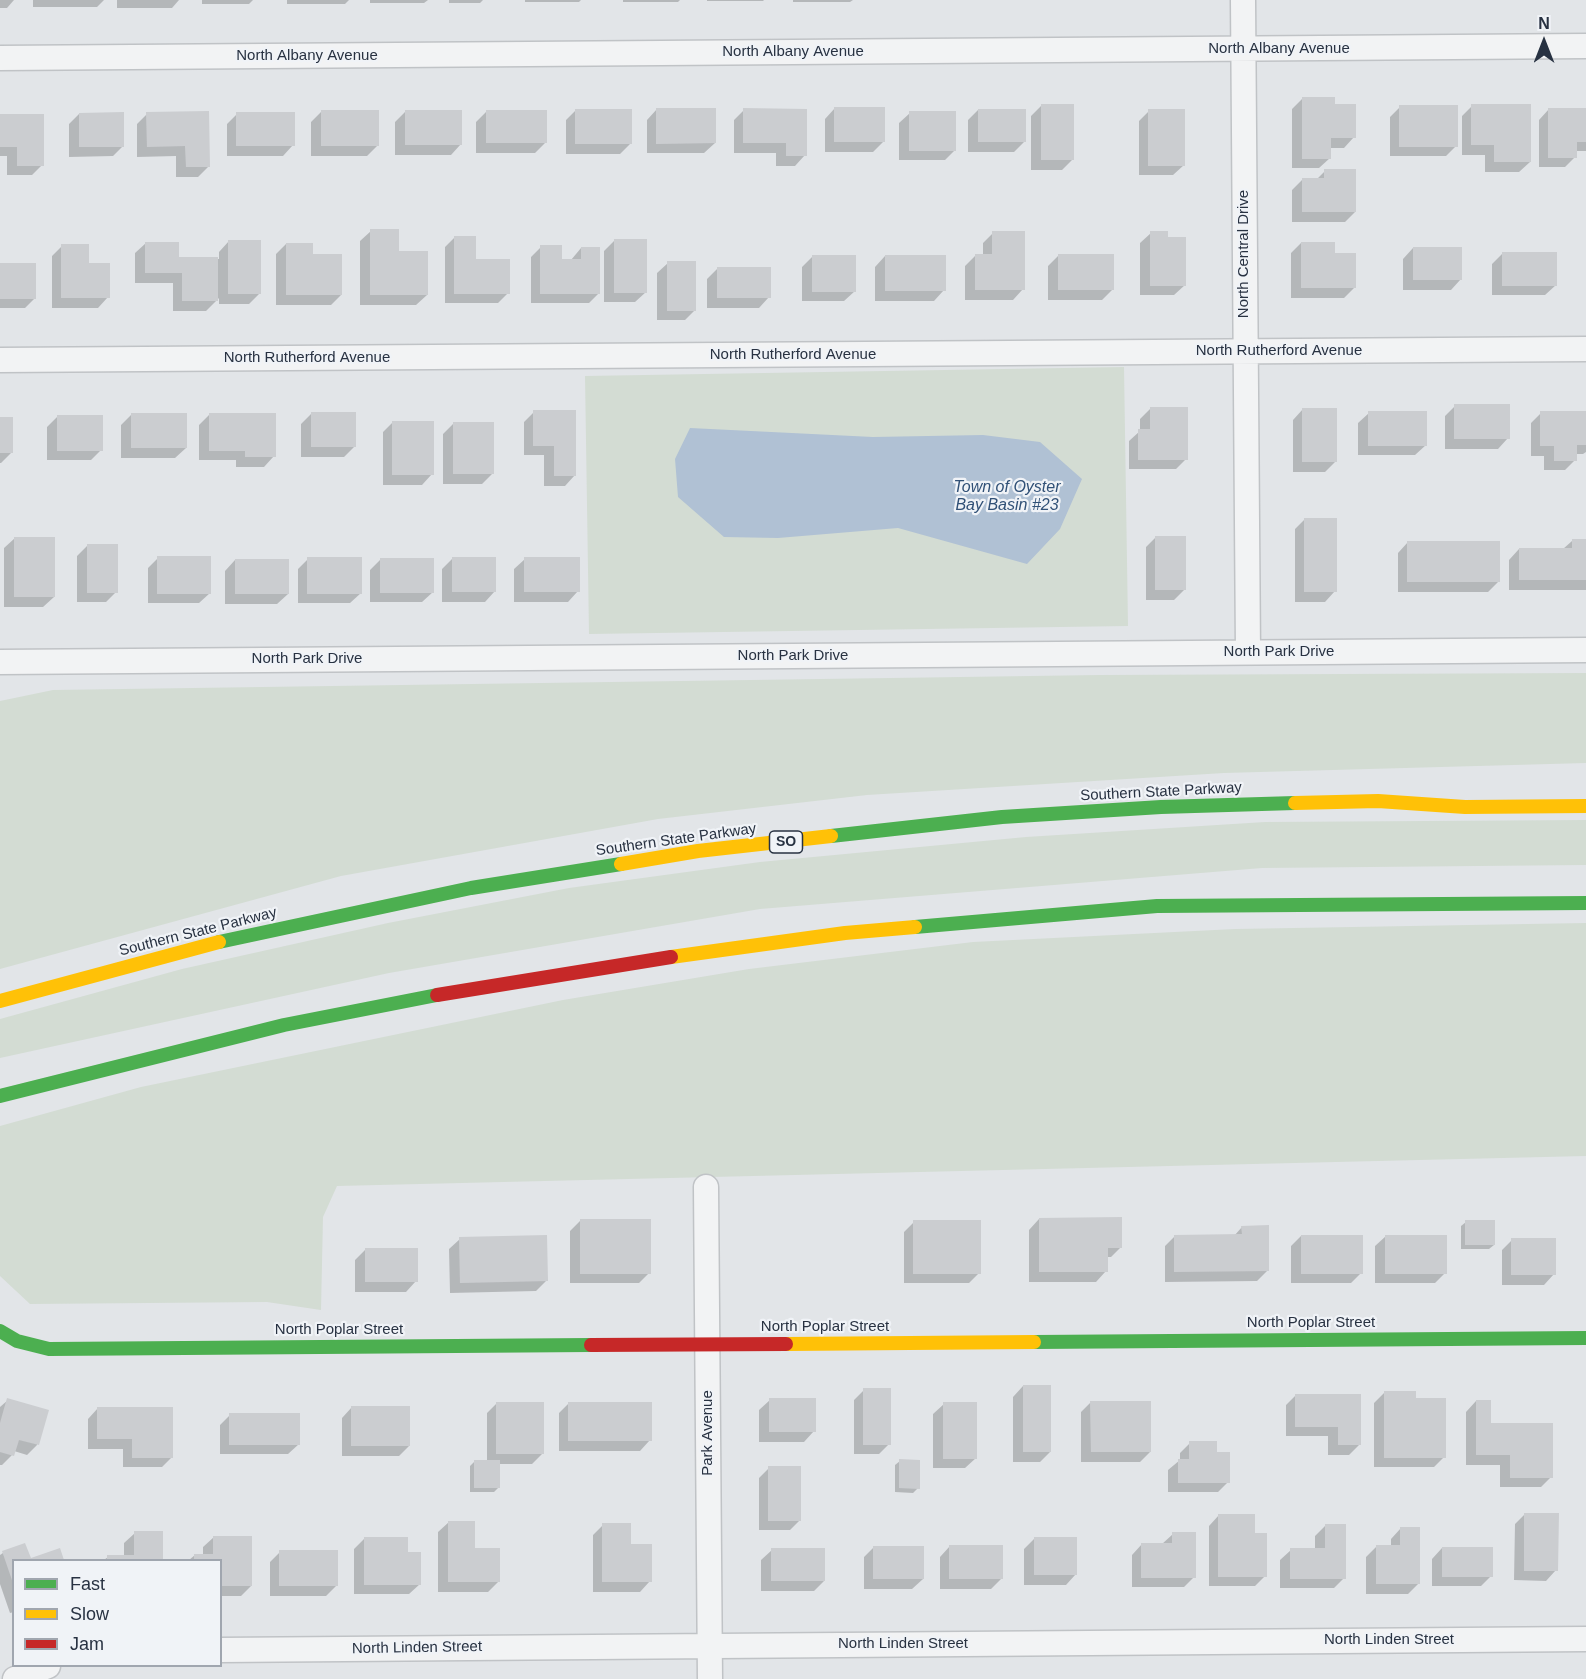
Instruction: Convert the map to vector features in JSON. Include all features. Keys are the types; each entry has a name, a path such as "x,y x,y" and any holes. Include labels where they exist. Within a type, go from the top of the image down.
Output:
{"main road":[{"name":"Southern State Parkway","path":"0,1001 235,938 471,888 698,852 1002,817 1161,807 1378,801 1465,807 1586,806"},
{"path":"0,1096 284,1025 410,999 632,962 845,933 1157,906 1586,903"},
{"name":"North Poplar Street","path":"0,1331 17,1343 49,1349 1586,1338"}],"street":[{"name":"North Central Drive","path":"1243,0 1248,652"},
{"name":"North Albany Avenue","path":"0,58 1586,46"},
{"name":"North Rutherford Avenue","path":"0,360 1586,349"},
{"name":"North Park Drive","path":"0,662 1586,650"},
{"name":"Park Avenue","path":"706,1187 710,1679"},
{"name":"North Linden Street","path":"222,1650 1586,1639"},
{"path":"15,1679 43,1667"}],"shaded area":[{"path":"1124,367 1128,626 589,634 585,376"},
{"path":"1586,673 1586,763 1224,773 867,795 658,819 341,876 0,969 0,701 53,690 1100,675"},
{"path":"1586,820 1586,865 1262,868 760,909 389,973 0,1058 0,1019 182,969 388,923 569,888 760,862 1026,837 1265,822"},
{"path":"1586,923 1586,1156 337,1186 323,1217 321,1310 267,1302 30,1304 0,1276 0,1126 141,1087 563,1000 749,969 973,942 1235,929"}],"water":[{"name":"Town of Oyster Bay Basin #23","path":"690,428 873,437 983,435 1040,442 1082,479 1060,529 1027,564 898,528 778,538 724,537 678,497 675,459"}],"building":[{"path":"1302,97 1335,97 1335,104 1356,104 1356,138 1331,138 1331,159 1302,159"},
{"path":"1041,104 1074,104 1074,160 1041,160"},
{"path":"1471,104 1531,104 1531,162 1494,162 1494,145 1471,145"},
{"path":"1399,105 1458,105 1458,147 1399,147"},
{"path":"834,107 885,107 885,142 834,142"},
{"path":"656,108 716,108 716,143 656,144"},
{"path":"743,108 807,109 807,156 786,156 786,143 743,143"},
{"path":"1548,108 1586,108 1586,142 1577,142 1577,158 1548,158"},
{"path":"575,109 632,109 632,144 575,144"},
{"path":"978,109 1026,109 1026,142 978,142"},
{"path":"1148,109 1185,109 1185,166 1148,166"},
{"path":"321,110 379,110 379,146 321,146"},
{"path":"405,110 462,110 462,145 405,145"},
{"path":"486,110 547,110 547,143 486,143"},
{"path":"209,111 210,167 186,167 185,146 147,147 146,112"},
{"path":"909,111 956,111 956,151 909,151"},
{"path":"124,112 124,147 79,147 79,113"},
{"path":"236,112 295,112 295,146 236,146"},
{"path":"0,114 44,114 44,166 17,166 17,147 0,147"},
{"path":"1324,169 1356,169 1356,212 1302,212 1302,178 1324,178"},
{"path":"370,229 399,229 399,251 428,251 428,295 370,295"},
{"path":"992,231 1025,231 1025,290 975,290 975,254 992,254"},
{"path":"1150,231 1168,231 1168,237 1186,237 1186,286 1150,286"},
{"path":"454,236 476,236 476,259 510,259 510,294 454,294"},
{"path":"614,239 647,239 647,293 614,293"},
{"path":"228,240 261,240 261,294 228,294"},
{"path":"145,242 179,242 179,257 218,257 218,301 182,301 182,273 145,273"},
{"path":"1301,242 1335,242 1335,253 1356,253 1356,288 1301,288"},
{"path":"286,243 313,243 313,254 342,254 342,295 286,295"},
{"path":"61,244 89,244 89,263 110,263 110,298 61,298"},
{"path":"540,245 562,245 562,259 581,259 581,247 600,247 600,294 540,294"},
{"path":"1413,247 1462,247 1462,280 1413,280"},
{"path":"1502,252 1557,252 1557,286 1502,286"},
{"path":"1058,254 1114,254 1114,290 1058,290"},
{"path":"812,255 856,255 856,292 812,292"},
{"path":"885,255 946,255 946,291 885,291"},
{"path":"667,261 696,261 696,311 667,311"},
{"path":"0,263 36,263 36,299 0,299"},
{"path":"717,267 771,267 771,298 717,298"},
{"path":"1454,404 1510,404 1510,439 1454,439"},
{"path":"1150,407 1188,407 1188,460 1138,460 1138,429 1150,429"},
{"path":"1302,408 1337,408 1337,462 1302,462"},
{"path":"533,410 576,410 576,476 554,476 554,446 533,446"},
{"path":"1368,411 1427,411 1427,446 1368,446"},
{"path":"1540,411 1586,411 1586,445 1577,445 1577,461 1554,461 1554,446 1540,446"},
{"path":"311,412 356,412 356,447 311,447"},
{"path":"131,413 187,413 187,448 131,448"},
{"path":"209,413 276,413 276,457 245,457 245,451 209,451"},
{"path":"57,415 103,415 103,451 57,451"},
{"path":"0,417 13,417 13,453 0,453"},
{"path":"392,421 434,421 434,475 392,475"},
{"path":"453,422 494,422 494,474 453,474"},
{"path":"1304,518 1337,518 1337,592 1304,592"},
{"path":"1155,536 1186,536 1186,590 1155,590"},
{"path":"14,537 55,537 55,597 14,597"},
{"path":"1572,539 1586,539 1586,580 1519,580 1519,548 1572,548"},
{"path":"1407,541 1500,541 1500,582 1407,582"},
{"path":"87,544 118,544 118,593 87,593"},
{"path":"157,556 211,556 211,594 157,594"},
{"path":"307,557 362,557 362,594 307,594"},
{"path":"452,557 496,557 496,592 452,592"},
{"path":"524,557 580,557 580,592 524,592"},
{"path":"380,558 434,558 434,593 380,593"},
{"path":"235,559 289,559 289,594 235,594"},
{"path":"1122,1217 1122,1248 1108,1248 1108,1272 1039,1272 1039,1218"},
{"path":"580,1219 651,1219 651,1274 580,1274"},
{"path":"913,1220 981,1220 981,1274 913,1274"},
{"path":"1465,1220 1495,1220 1495,1245 1465,1245"},
{"path":"1269,1225 1269,1271 1174,1272 1174,1235 1242,1234 1241,1226"},
{"path":"547,1235 548,1281 460,1283 459,1237"},
{"path":"1301,1235 1363,1235 1363,1274 1301,1274"},
{"path":"1385,1235 1447,1235 1447,1274 1385,1274"},
{"path":"1511,1238 1556,1238 1556,1275 1511,1275"},
{"path":"365,1248 418,1248 418,1282 365,1282"},
{"path":"1023,1385 1051,1385 1051,1452 1023,1452"},
{"path":"863,1388 891,1388 891,1445 863,1445"},
{"path":"1384,1391 1416,1391 1416,1398 1446,1398 1446,1458 1384,1458"},
{"path":"1295,1394 1361,1394 1361,1445 1338,1445 1338,1427 1295,1427"},
{"path":"7,1398 49,1410 39,1445 19,1440 14,1456 0,1452 0,1423"},
{"path":"769,1398 816,1398 816,1432 769,1432"},
{"path":"1476,1400 1491,1400 1491,1423 1553,1423 1553,1478 1510,1478 1510,1455 1476,1455"},
{"path":"1090,1401 1151,1401 1151,1452 1091,1452"},
{"path":"496,1402 544,1402 544,1454 496,1454"},
{"path":"568,1402 652,1402 652,1441 568,1441"},
{"path":"943,1402 977,1402 977,1459 943,1459"},
{"path":"351,1406 410,1406 410,1446 351,1446"},
{"path":"97,1407 173,1407 173,1458 132,1458 132,1439 97,1439"},
{"path":"229,1413 300,1413 300,1445 229,1445"},
{"path":"1189,1441 1217,1441 1217,1452 1230,1452 1230,1483 1178,1483 1178,1459 1189,1459"},
{"path":"899,1459 920,1460 920,1489 899,1488"},
{"path":"474,1460 500,1460 500,1488 474,1488"},
{"path":"768,1466 801,1466 801,1521 768,1521"},
{"path":"1524,1513 1559,1513 1558,1571 1524,1571"},
{"path":"1218,1514 1255,1514 1255,1533 1267,1533 1267,1577 1218,1577"},
{"path":"448,1521 475,1521 475,1548 500,1548 500,1582 448,1582"},
{"path":"602,1523 631,1523 631,1544 652,1544 652,1582 602,1582"},
{"path":"1325,1524 1346,1524 1346,1579 1290,1579 1290,1548 1325,1548"},
{"path":"1400,1527 1420,1527 1420,1584 1376,1584 1376,1545 1400,1545"},
{"path":"134,1531 163,1531 163,1559 107,1559 107,1555 134,1555"},
{"path":"1172,1532 1196,1532 1196,1578 1141,1578 1141,1543 1172,1543"},
{"path":"213,1536 252,1536 252,1586 222,1586 222,1559 194,1559 194,1554 213,1554"},
{"path":"364,1537 408,1537 408,1552 421,1552 421,1585 364,1585"},
{"path":"1034,1537 1077,1537 1077,1575 1034,1575"},
{"path":"25,1543 31,1558 60,1548 64,1559 12,1559 12,1580 2,1551"},
{"path":"949,1545 1003,1545 1003,1579 949,1579"},
{"path":"873,1546 924,1546 924,1579 873,1579"},
{"path":"1442,1547 1493,1547 1493,1577 1442,1577"},
{"path":"771,1548 825,1548 825,1581 771,1581"},
{"path":"279,1550 338,1550 338,1586 279,1586"}],"traffic: fast":[{"path":"831,836 1002,817 1161,807 1295,803"},
{"path":"219,942 471,888 621,864"},
{"path":"915,927 1157,906 1586,903"},
{"path":"0,1096 284,1025 437,995"},
{"path":"0,1331 17,1341 49,1349 591,1345"},
{"path":"1034,1342 1586,1338"}],"traffic: slow":[{"path":"1295,803 1378,801 1465,807 1586,806"},
{"path":"621,864 698,851 831,836"},
{"path":"671,957 845,933 915,927"},
{"path":"0,1001 219,942"},
{"path":"786,1344 1034,1342"}],"traffic: jam":[{"path":"437,995 671,957"},
{"path":"591,1345 786,1344"}]}
